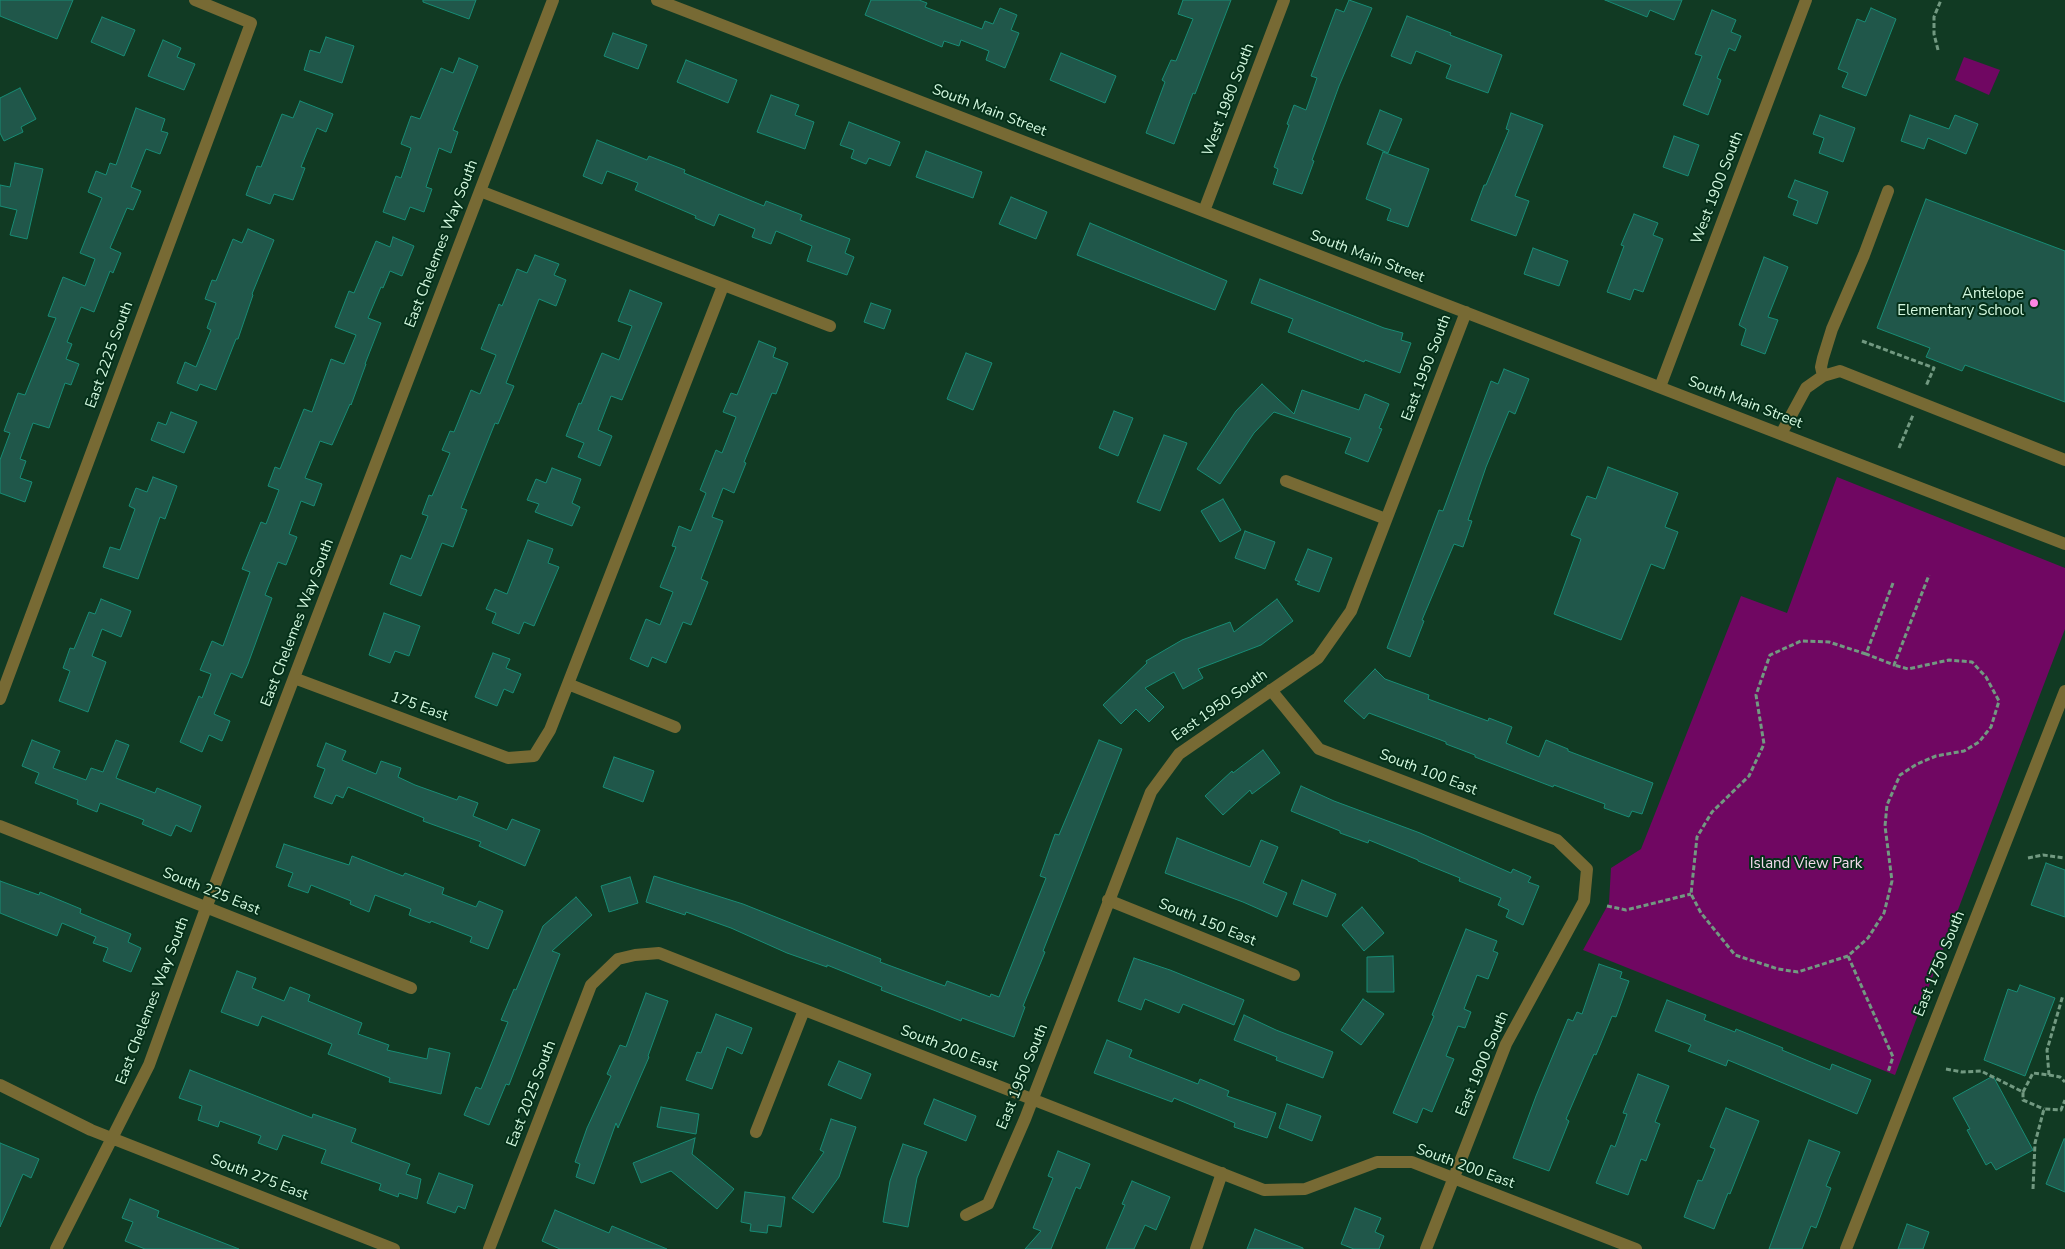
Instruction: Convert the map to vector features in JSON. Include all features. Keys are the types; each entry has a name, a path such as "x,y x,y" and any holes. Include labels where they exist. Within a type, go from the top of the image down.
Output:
{"street":[{"name":"East 2225 South","path":"0,699 251,23 195,0"},
{"name":"East Chelemes Way South","path":"56,1249 149,1064 206,908 553,0"},
{"name":"South Main Street","path":"657,0 2065,544"},
{"name":"West 1980 South","path":"1204,211 1284,0"},
{"name":"West 1900 South","path":"1660,387 1806,0"},
{"path":"480,191 830,326"},
{"path":"1823,376 1821,367 1829,336 1864,255 1888,191"},
{"path":"675,727 568,684 723,286"},
{"name":"East 1950 South","path":"966,1215 988,1204 1034,1099 1108,900 1151,792 1179,754 1318,658 1336,635 1351,611 1466,312"},
{"path":"1781,434 1806,388 1823,376 1840,371 2065,460"},
{"path":"1286,481 1386,519"},
{"name":"175 East","path":"294,678 508,758 534,756 550,730 568,684"},
{"name":"South 100 East","path":"1271,690 1319,749 1557,840 1587,869"},
{"name":"East 1750 South","path":"1846,1249 2065,692"},
{"name":"South 225 East","path":"0,826 411,988"},
{"name":"East 1900 South","path":"1426,1249 1506,1044 1584,901 1587,869"},
{"name":"South 150 East","path":"1108,900 1294,975"},
{"name":"South 200 East","path":"618,959 635,955 659,954 1264,1190 1305,1189 1377,1162 1412,1162 1636,1249"},
{"name":"East 2025 South","path":"489,1249 591,985 618,959"},
{"path":"756,1132 804,1010"},
{"name":"South 275 East","path":"0,1085 112,1138 394,1249"},
{"path":"1196,1249 1222,1173"}],"path":[{"path":"1938,50 1934,34 1934,17 1941,0"},
{"path":"1862,341 1934,368 1926,386"},
{"path":"1899,448 1914,412"},
{"path":"1894,665 1929,575"},
{"path":"1866,654 1893,583"},
{"path":"1801,640 1829,642 1866,654 1908,669 1949,660 1972,662 1986,676 1998,701 1991,726 1978,742 1964,751 1936,756 1917,764 1900,775 1887,805 1885,826 1892,881 1884,913 1868,938 1848,956 1798,972 1778,969 1735,955 1701,913 1691,894 1698,837 1712,812 1749,776 1764,744 1756,696 1770,655 1801,640"},
{"path":"2028,858 2043,856 2065,858"},
{"path":"1607,906 1626,910 1691,894"},
{"path":"1848,956 1893,1057 1888,1072"},
{"path":"2049,1075 2048,1050 2063,995"},
{"path":"1946,1069 1962,1072 1981,1071 2024,1092"},
{"path":"2065,1082 2060,1077 2033,1073 2024,1092 2023,1100 2044,1109 2061,1110 2065,1100"},
{"path":"2033,1189 2035,1143 2044,1109"}],"green space":[{"path":"1964,57 2000,70 1989,95 1955,80"},
{"name":"Island View Park","path":"1837,477 2065,568 2065,629 1895,1075 1583,950 1609,903 1611,868 1641,849 1741,596 1787,613"}],"building":[{"path":"0,0 73,0 57,39 0,16"},
{"path":"423,0 476,0 469,19 423,2"},
{"path":"871,0 919,0 927,3 925,7 982,29 985,21 993,24 1000,8 1017,15 1011,30 1019,33 1005,68 986,60 989,51 961,40 959,46 944,41 942,47 865,15"},
{"path":"1183,0 1231,0 1174,144 1146,133 1165,82 1162,80 1171,60 1176,61 1193,19 1178,14"},
{"path":"1349,0 1372,8 1339,86 1312,160 1314,161 1302,194 1273,184 1278,169 1274,167 1294,105 1306,110 1317,78 1311,76 1336,9 1344,12"},
{"path":"1605,0 1682,0 1674,20 1650,10 1647,17"},
{"path":"1871,8 1896,19 1866,96 1842,87 1848,73 1838,69 1857,19 1865,22"},
{"path":"1712,10 1736,20 1731,32 1741,36 1735,51 1729,48 1717,78 1721,80 1708,115 1683,105 1702,56 1695,54"},
{"path":"1407,16 1502,55 1488,93 1446,78 1451,65 1416,51 1411,64 1391,56"},
{"path":"102,17 135,30 124,56 91,42"},
{"path":"613,33 647,45 638,69 604,56"},
{"path":"326,37 354,46 342,83 304,70 310,50 320,53"},
{"path":"163,40 181,48 177,57 195,64 184,90 148,76"},
{"path":"1061,53 1116,76 1105,103 1050,80"},
{"path":"459,58 478,66 453,130 458,132 451,153 439,148 426,187 432,189 424,212 410,207 405,220 383,212 396,176 401,178 411,148 401,144 411,116 420,119 441,68 453,73"},
{"path":"686,60 737,80 728,103 677,82"},
{"path":"20,88 36,119 21,127 23,132 4,141 0,133 0,98"},
{"path":"771,95 799,105 795,115 814,122 805,149 757,132"},
{"path":"300,101 333,114 326,132 317,128 301,167 305,168 293,200 274,194 270,204 246,195 257,166 261,167 282,114 293,118"},
{"path":"136,108 165,119 161,131 168,133 160,154 146,149 131,187 141,191 133,210 127,208 110,248 121,253 113,273 110,271 94,312 81,307 67,342 72,344 66,359 79,364 71,385 65,383 49,428 33,423 20,459 26,461 20,478 32,482 25,502 0,493 0,460 10,433 4,431 18,393 25,395 56,318 48,316 63,277 85,286 95,259 80,253 102,198 88,192 96,171 106,175 110,163 116,165"},
{"path":"1380,110 1402,119 1388,153 1367,144"},
{"path":"1511,113 1543,125 1515,196 1529,201 1516,236 1471,220 1484,185 1486,185 1509,130 1506,129"},
{"path":"1820,115 1855,128 1843,162 1819,153 1824,138 1813,134"},
{"path":"1910,115 1949,129 1955,115 1978,124 1966,154 1928,138 1924,149 1901,141"},
{"path":"849,122 900,142 890,166 869,158 866,164 851,158 854,150 840,145"},
{"path":"1674,136 1699,145 1688,176 1663,167"},
{"path":"597,140 647,160 649,156 685,170 684,173 764,206 766,201 802,215 800,220 850,239 845,253 854,257 847,275 807,261 812,246 776,231 771,244 752,237 755,229 719,214 714,226 695,218 696,216 635,190 638,183 607,171 602,184 583,176"},
{"path":"926,151 982,172 973,198 916,177"},
{"path":"1383,152 1429,169 1408,227 1387,220 1391,209 1366,199"},
{"path":"15,163 43,169 27,239 10,235 17,210 0,206 0,185 10,187"},
{"path":"1795,180 1828,192 1817,224 1793,215 1798,201 1788,197"},
{"path":"1011,197 1047,212 1036,239 999,224"},
{"path":"1926,199 2065,251 2065,402 1965,365 1962,371 1926,357 1930,348 1877,328"},
{"path":"1634,214 1658,223 1653,235 1663,239 1643,292 1634,289 1630,300 1607,292 1624,246 1621,245"},
{"path":"1090,223 1227,281 1215,310 1077,255"},
{"path":"248,229 274,240 252,294 238,339 236,339 216,390 200,384 197,391 177,383 185,362 196,367 211,330 207,328 216,303 205,299 212,280 216,281 233,239 242,243"},
{"path":"393,237 414,246 402,276 390,271 368,318 381,323 351,405 332,445 320,441 305,478 322,484 314,506 301,501 289,534 297,537 286,565 278,562 265,595 272,598 248,664 242,678 231,673 214,714 230,721 222,741 209,735 202,752 180,742 199,696 202,698 211,674 200,670 212,641 223,646 250,572 242,569 261,522 266,524 279,490 268,486 275,467 280,469 304,409 312,412 331,359 344,364 356,335 335,327 349,291 354,293 376,241 390,247"},
{"path":"1533,248 1568,261 1559,286 1524,274"},
{"path":"535,255 559,264 554,275 566,280 556,306 539,299 506,383 514,386 498,424 495,423 461,508 467,510 453,547 442,543 421,596 390,584 401,555 411,559 428,516 422,514 429,495 432,496 450,453 442,450 450,431 454,432 471,390 480,394 496,355 481,349 499,304 502,306 517,269 527,273"},
{"path":"1764,257 1788,267 1768,317 1778,320 1765,354 1741,345 1746,329 1739,325"},
{"path":"1260,279 1384,328 1403,333 1401,340 1411,343 1400,373 1365,360 1364,362 1288,332 1293,319 1251,303"},
{"path":"630,290 662,303 622,400 611,396 598,430 612,436 600,466 578,457 584,443 566,436 602,353 619,360 632,326 618,321"},
{"path":"871,303 891,310 884,329 864,322"},
{"path":"759,341 776,348 773,357 788,363 776,394 772,393 744,462 746,463 734,493 723,488 712,517 723,521 701,579 708,582 691,625 683,622 666,663 652,657 648,667 630,659 646,619 660,625 673,592 660,587 676,547 672,546 679,526 691,531 706,493 700,490 716,450 722,453 736,417 723,412 731,393 737,395"},
{"path":"966,353 992,363 973,410 947,399"},
{"path":"1504,369 1529,379 1515,414 1509,411 1486,467 1468,520 1472,521 1463,547 1454,544 1422,620 1424,621 1410,657 1387,648 1439,510 1443,511 1491,381 1498,384"},
{"path":"1262,384 1294,414 1302,390 1359,410 1365,394 1389,404 1379,428 1382,429 1368,462 1345,453 1351,438 1274,412 1254,433 1220,484 1197,469 1236,411"},
{"path":"1114,411 1133,418 1118,456 1099,448"},
{"path":"171,412 197,422 184,453 151,440 158,422 166,425"},
{"path":"1164,435 1187,443 1160,511 1137,502"},
{"path":"1608,467 1678,493 1665,527 1678,532 1664,569 1651,564 1621,640 1554,614 1581,539 1571,535 1587,496 1596,499"},
{"path":"552,468 581,479 572,503 580,507 572,526 535,512 539,504 527,500 536,479 546,483"},
{"path":"153,477 177,486 165,519 160,517 138,579 103,567 110,547 120,550 135,509 129,506 136,488 147,492"},
{"path":"1223,499 1241,530 1220,542 1201,511"},
{"path":"1245,531 1275,542 1265,569 1235,558"},
{"path":"528,540 553,549 548,563 559,567 534,626 524,622 519,634 492,623 496,613 486,609 495,589 507,594"},
{"path":"1308,549 1332,558 1319,592 1297,584 1300,582 1295,580"},
{"path":"101,599 131,611 121,637 102,629 92,656 106,662 88,712 59,701 70,671 63,668 70,648 74,649 89,612 95,614"},
{"path":"1277,599 1293,621 1261,645 1198,669 1203,678 1183,689 1174,672 1145,688 1164,707 1149,722 1136,709 1121,724 1103,705 1147,663 1146,661 1182,640 1230,622 1234,632"},
{"path":"384,613 420,626 409,656 395,651 390,663 369,655"},
{"path":"493,653 510,659 506,668 521,674 513,693 504,689 497,706 475,697"},
{"path":"1375,669 1385,679 1429,695 1428,699 1488,721 1489,718 1512,727 1506,743 1539,757 1546,740 1568,749 1568,751 1653,783 1642,814 1632,811 1629,817 1604,808 1605,804 1554,785 1553,787 1475,757 1475,755 1446,744 1446,742 1369,713 1364,719 1344,701"},
{"path":"32,740 60,751 53,768 86,780 91,768 103,772 116,740 129,745 116,778 155,793 157,788 201,806 191,832 176,825 171,836 142,824 144,820 100,803 97,812 77,804 78,800 35,783 39,773 22,766"},
{"path":"1099,740 1122,749 1043,951 1045,952 1023,1006 1025,1007 1014,1037 962,1018 961,1021 881,990 882,987 827,965 827,967 787,953 731,928 686,912 685,915 646,902 654,876 743,904 881,959 880,962 945,986 947,981 990,997 991,994 999,997 1046,878 1040,876 1055,834 1059,835"},
{"path":"326,743 346,751 342,760 376,774 381,761 401,768 398,777 415,785 457,800 459,796 478,803 473,816 507,830 512,819 540,830 525,866 479,846 481,842 423,821 424,818 348,787 343,798 336,795 332,804 314,797 325,769 317,766"},
{"path":"1263,750 1280,773 1252,794 1250,790 1223,815 1205,796 1232,771 1233,773"},
{"path":"614,757 654,771 643,802 603,787"},
{"path":"1301,786 1334,801 1420,833 1511,873 1513,869 1531,877 1528,882 1539,886 1523,925 1506,917 1509,910 1498,905 1501,898 1459,881 1460,878 1418,860 1369,840 1368,843 1340,833 1340,831 1291,811"},
{"path":"1177,838 1250,867 1261,840 1278,847 1263,883 1287,893 1277,917 1243,902 1165,873"},
{"path":"284,844 349,865 352,856 403,876 405,873 444,888 442,894 476,907 479,901 503,911 488,949 470,942 472,937 431,921 430,923 409,915 411,909 375,895 369,912 350,904 351,901 311,885 308,893 288,886 293,873 276,867"},
{"path":"2046,863 2065,870 2065,917 2031,905"},
{"path":"630,877 638,903 609,912 601,886"},
{"path":"1302,880 1336,894 1327,917 1293,904"},
{"path":"0,881 39,895 40,892 81,909 80,913 131,934 128,942 141,948 131,972 103,961 108,948 93,943 96,937 62,923 57,936 0,913"},
{"path":"576,897 592,915 552,951 560,954 509,1085 506,1084 489,1125 464,1115 476,1087 481,1089 508,1022 501,1020 543,926"},
{"path":"1362,907 1384,933 1364,951 1342,925"},
{"path":"1466,929 1497,941 1493,951 1498,953 1488,979 1477,975 1464,1009 1471,1012 1465,1028 1458,1026 1446,1056 1454,1059 1432,1112 1423,1108 1417,1123 1393,1113 1434,1016 1432,1015"},
{"path":"1393,956 1394,992 1367,992 1367,957"},
{"path":"1134,958 1170,970 1244,1000 1234,1025 1183,1004 1179,1013 1145,999 1141,1010 1118,1001"},
{"path":"1599,964 1622,972 1620,978 1629,981 1616,1017 1612,1016 1566,1119 1569,1121 1549,1171 1513,1158 1568,1019 1573,1021 1577,1012 1582,1014"},
{"path":"237,971 256,978 252,988 284,1001 290,987 310,995 308,1001 362,1023 358,1034 389,1045 387,1050 427,1059 429,1048 450,1053 441,1094 389,1082 390,1078 328,1054 332,1044 262,1016 258,1026 221,1012"},
{"path":"2020,985 2055,998 2025,1076 1984,1060 2008,989 2017,992"},
{"path":"646,993 668,1001 649,1057 618,1128 616,1123 594,1184 576,1177 580,1164 575,1162 587,1128 611,1076 607,1074 620,1045 626,1047"},
{"path":"1363,999 1384,1014 1361,1045 1341,1030"},
{"path":"1667,1000 1706,1015 1704,1020 1735,1032 1736,1029 1830,1070 1832,1064 1871,1080 1857,1114 1728,1060 1726,1066 1688,1051 1691,1045 1655,1031"},
{"path":"716,1014 752,1028 742,1054 727,1047 712,1089 686,1080 697,1052 701,1053"},
{"path":"1244,1015 1276,1030 1333,1052 1323,1078 1276,1060 1277,1057 1234,1040"},
{"path":"1107,1040 1132,1050 1129,1057 1198,1084 1200,1079 1229,1091 1227,1096 1276,1113 1267,1138 1234,1127 1235,1123 1174,1098 1172,1102 1094,1073"},
{"path":"839,1061 871,1074 861,1099 828,1085"},
{"path":"190,1070 312,1118 313,1114 356,1129 351,1142 410,1164 406,1174 421,1179 417,1199 399,1193 398,1197 379,1190 381,1184 321,1163 326,1150 283,1135 277,1150 258,1143 261,1136 220,1121 218,1127 198,1120 202,1106 179,1098"},
{"path":"1638,1074 1669,1086 1655,1122 1660,1124 1646,1161 1641,1159 1628,1195 1596,1183 1611,1145 1615,1147 1627,1114 1623,1113"},
{"path":"1993,1076 2033,1150 1996,1170 1991,1162 1986,1165 1967,1130 1970,1129 1953,1098"},
{"path":"934,1099 976,1116 966,1141 924,1124"},
{"path":"1287,1104 1321,1116 1312,1141 1279,1128"},
{"path":"661,1107 699,1114 696,1134 657,1127"},
{"path":"1726,1108 1759,1121 1714,1229 1684,1217 1698,1180 1702,1181 1715,1149 1710,1147"},
{"path":"831,1119 856,1127 839,1177 813,1213 792,1198 824,1152 820,1150"},
{"path":"695,1138 692,1154 734,1189 717,1209 671,1171 641,1183 633,1163"},
{"path":"2065,1139 2065,1192 2046,1184"},
{"path":"1809,1140 1840,1152 1826,1186 1831,1188 1816,1228 1811,1226 1802,1249 1769,1249"},
{"path":"0,1143 39,1159 31,1178 23,1174 0,1227"},
{"path":"903,1144 927,1152 917,1178 908,1227 883,1222 890,1181"},
{"path":"1058,1151 1090,1164 1080,1189 1076,1187 1051,1249 1025,1249 1041,1231 1033,1228 1053,1178 1048,1176"},
{"path":"439,1173 473,1185 465,1209 458,1206 455,1213 427,1203"},
{"path":"1132,1181 1170,1197 1156,1230 1145,1225 1134,1249 1106,1249 1125,1205 1122,1204"},
{"path":"745,1192 785,1197 781,1227 768,1225 767,1233 750,1231 751,1224 741,1222"},
{"path":"130,1199 159,1211 157,1217 239,1249 145,1249 125,1241 133,1222 122,1218"},
{"path":"1355,1208 1381,1218 1375,1232 1384,1236 1379,1249 1354,1249 1341,1244"},
{"path":"555,1210 609,1233 612,1226 667,1249 560,1249 542,1241"},
{"path":"1907,1224 1929,1232 1923,1249 1898,1249"},
{"path":"1255,1229 1303,1248 1303,1249 1247,1249"}],"place":[{"name":"Antelope Elementary School","path":"2034,303"}]}
